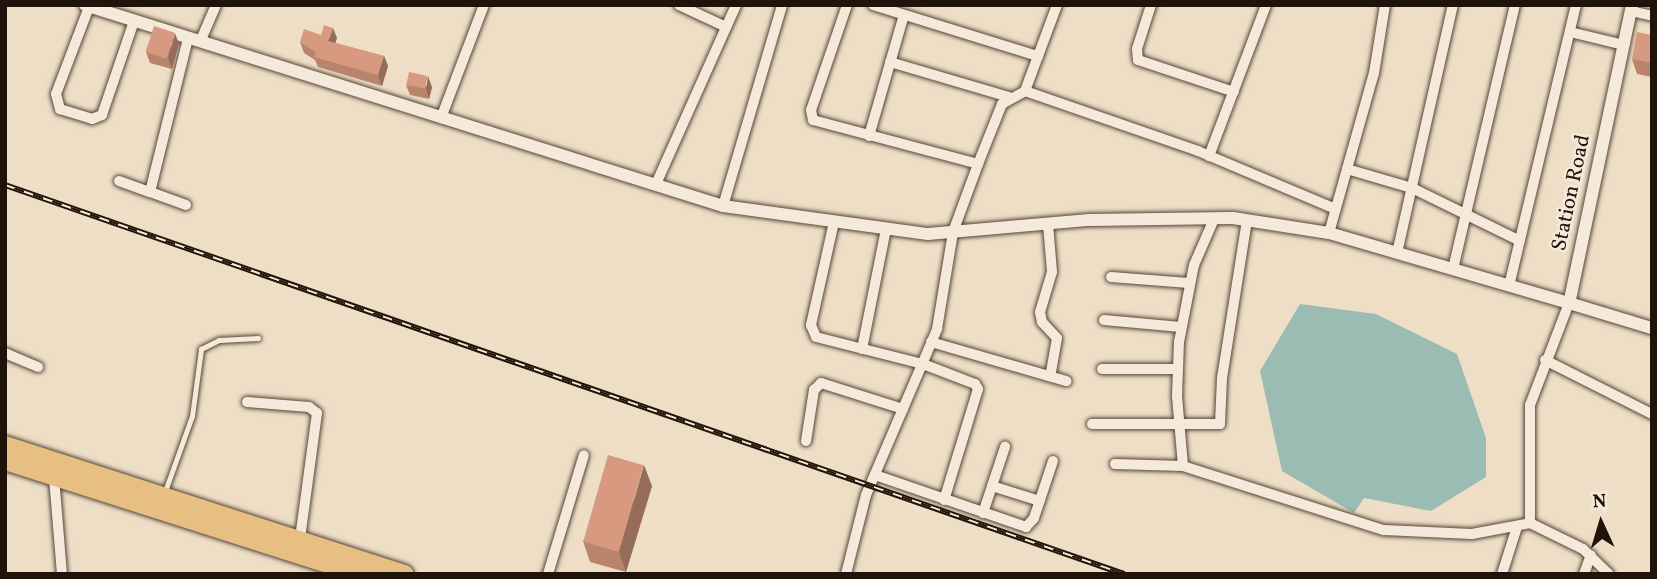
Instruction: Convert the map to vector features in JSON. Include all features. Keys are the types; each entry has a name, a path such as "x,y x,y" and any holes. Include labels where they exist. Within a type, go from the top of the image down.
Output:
{"highway":[{"path":"5,445 405,574"},
{"path":"5,461 359,574"}],"street":[{"path":"149,192 194,40 216,5"},
{"path":"441,118 484,5"},
{"path":"679,5 726,27"},
{"path":"656,184 736,5"},
{"path":"723,206 782,5"},
{"path":"847,5 811,116 819,123 978,164"},
{"path":"873,5 1038,56"},
{"path":"1151,5 1137,49 1138,60 1234,92"},
{"path":"1209,156 1266,5"},
{"path":"1329,233 1374,73 1385,5"},
{"path":"1397,253 1453,5"},
{"path":"1453,269 1515,5"},
{"path":"1509,286 1576,5"},
{"path":"134,22 102,115 92,120 60,109 56,94 87,6 723,206 886,229 953,232 1048,224 1214,219 1247,221 1329,233 1652,328"},
{"path":"1024,91 1056,6"},
{"path":"1632,8 1652,16"},
{"name":"Station Road","path":"1569,303 1632,8"},
{"path":"869,136 904,15"},
{"path":"1570,32 1624,45"},
{"path":"890,62 1009,97"},
{"path":"846,574 855,530 875,475 931,342 953,232 1002,104 1009,97 1024,91 1209,156 1335,209"},
{"path":"1347,169 1412,188 1466,211 1520,241"},
{"path":"119,181 187,205"},
{"path":"1183,466 1177,369 1181,327 1189,283 1214,219"},
{"path":"1092,424 1214,426 1222,419 1222,378 1247,221"},
{"path":"834,222 812,332 816,337 923,364 978,389 944,500"},
{"path":"1048,224 1052,272 1040,312 1042,322 1057,338 1050,376"},
{"path":"862,349 886,229"},
{"path":"1111,277 1189,283"},
{"path":"1530,523 1527,424 1533,389 1569,303"},
{"path":"1104,320 1181,327"},
{"path":"931,342 1066,381"},
{"path":"5,353 38,367"},
{"path":"1545,360 1652,414"},
{"path":"1102,369 1177,369"},
{"path":"806,441 814,390 821,383 903,409"},
{"path":"247,402 309,407 317,413 300,538"},
{"path":"983,513 1005,447"},
{"path":"548,574 584,455"},
{"path":"875,475 1026,527 1032,524 1053,461"},
{"path":"1115,464 1183,466 1364,526 1472,534 1530,523 1591,555 1609,574"},
{"path":"54,477 62,574"},
{"path":"992,486 1040,501"},
{"path":"1502,574 1517,527"},
{"path":"1584,574 1591,555"}],"lane":[{"path":"163,496 192,416 201,349 219,341 258,338"}],"water":[{"path":"1300,304 1376,314 1457,354 1486,438 1486,477 1431,511 1364,498 1354,513 1282,471 1260,371"}],"building":[{"path":"324,25 333,28 328,41 384,56 378,75 314,57 316,52 300,42 304,29 321,35"},
{"path":"154,26 175,33 167,58 146,52"},
{"path":"1637,32 1652,35 1652,63 1632,59"},
{"path":"409,72 428,76 425,89 406,85"},
{"path":"608,455 644,465 619,552 583,542"}],"railway":[{"path":"5,185 1124,574"}]}
